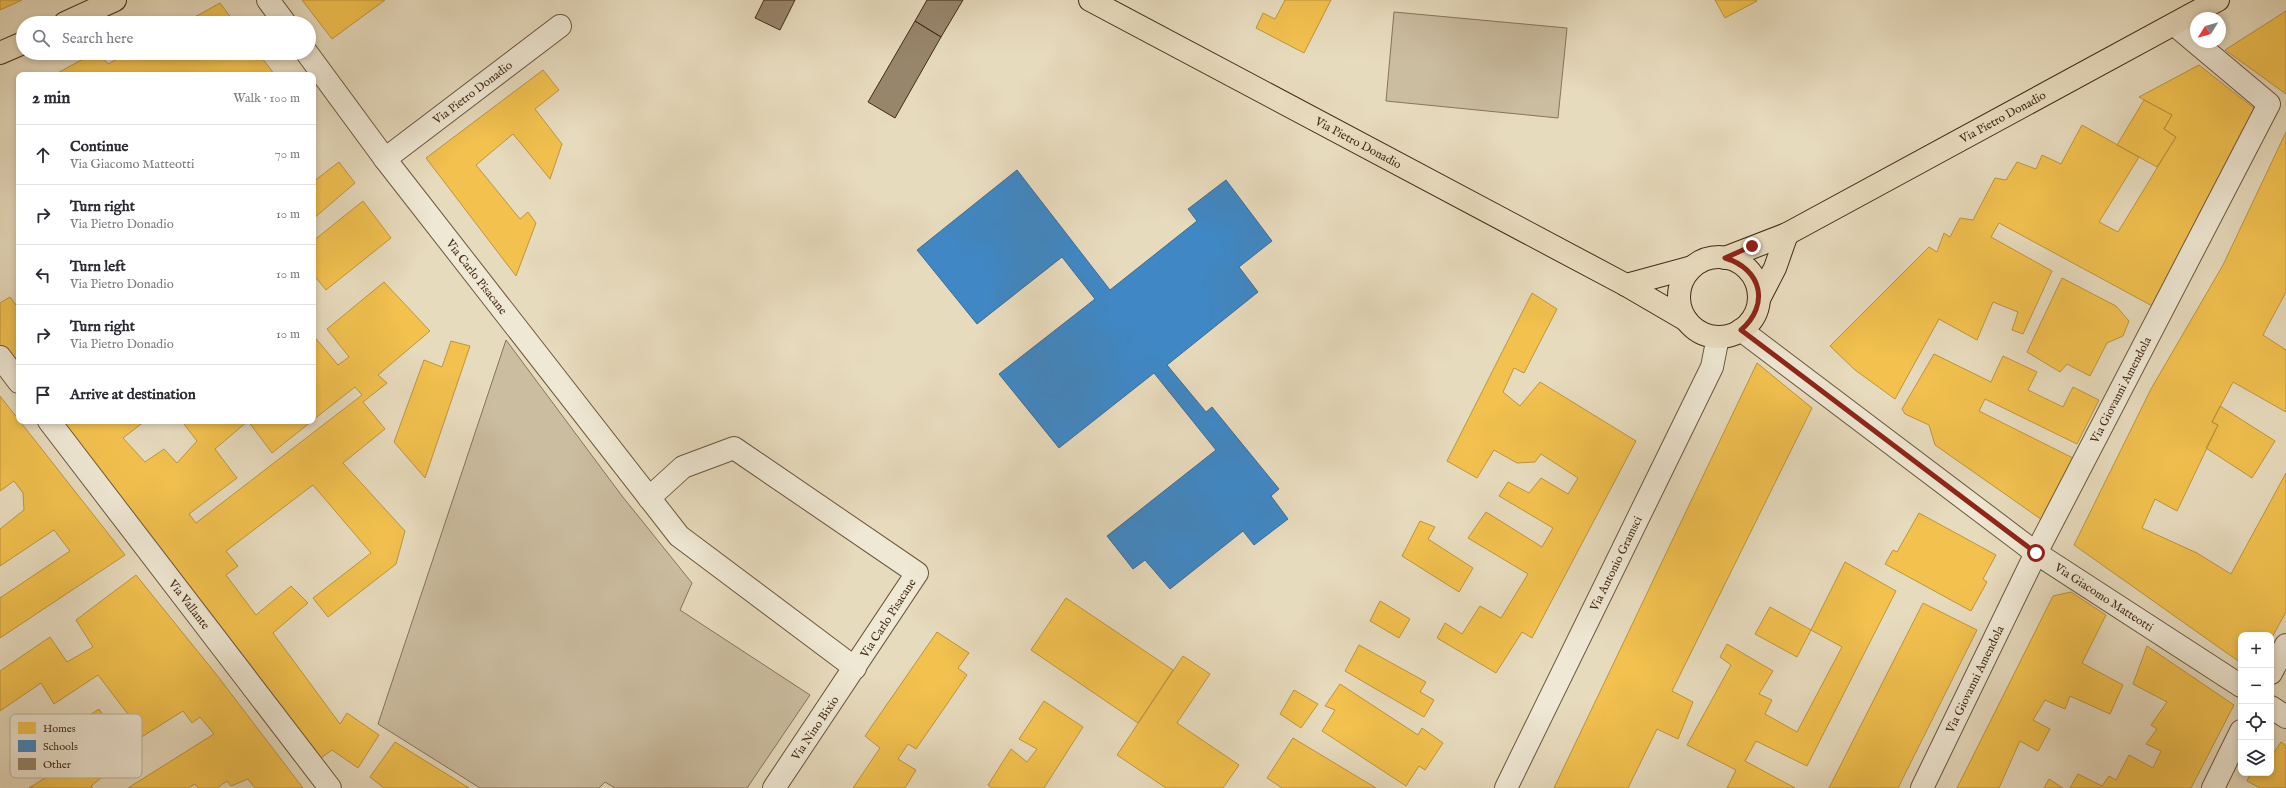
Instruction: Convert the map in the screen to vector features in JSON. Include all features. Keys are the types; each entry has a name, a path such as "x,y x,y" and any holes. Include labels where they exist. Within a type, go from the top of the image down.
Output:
{"main road":[{"path":"81,16 115,0"},
{"name":"Via Pietro Donadio","path":"1090,0 1626,285 1686,320 1695,329 1706,335 1718,337"},
{"name":"Via Pietro Donadio","path":"1725,258 1787,234 2175,25 2218,0"},
{"path":"0,54 16,46"},
{"path":"1718,337 1730,336 1741,330 1750,322 1756,312 1759,299 1775,268 1787,234"},
{"name":"Via Pietro Donadio","path":"1626,285 1692,267 1702,261 1714,257 1725,258 1741,264 1754,277 1758,288 1759,299"},
{"path":"1686,320 1679,298 1680,287 1685,276 1692,267"}],"street":[{"path":"268,0 280,16"},
{"name":"Via Giovanni Amendola","path":"1922,788 2036,553 2269,104 2175,25"},
{"name":"Via Pietro Donadio","path":"385,159 560,26"},
{"name":"Via Carlo Pisacane","path":"312,60 385,159 649,498 679,536 855,668 917,573 734,448 683,467 649,498"},
{"name":"Via Giacomo Matteotti","path":"1741,330 2036,553 2238,684"},
{"name":"Via Antonio Gramsci","path":"1506,788 1712,367 1718,337"},
{"path":"0,358 16,378"},
{"name":"Via Vallante","path":"51,424 330,788"},
{"path":"2274,668 2286,645"},
{"name":"Via Nino Bixio","path":"774,788 855,668"},
{"path":"2274,709 2286,717"},
{"path":"2213,788 2238,737"}],"shaded area":[{"path":"1394,12 1567,28 1558,118 1386,101"},
{"path":"506,340 622,496 692,583 680,610 810,695 747,788 615,788 605,782 599,788 480,788 378,724"}],"building: Homes":[{"path":"0,0 22,0 0,10"},
{"path":"302,0 385,0 332,39 316,18 316,16 314,16"},
{"path":"1285,0 1331,0 1304,53 1256,28 1263,13 1275,19"},
{"path":"1715,0 1756,0 1757,1 1725,18"},
{"path":"220,3 230,16 197,16"},
{"path":"2286,11 2286,94 2225,50"},
{"path":"81,60 105,60 108,64 115,60 263,60 273,72 59,72"},
{"path":"2199,65 2255,109 2156,308 1999,223 1991,237 2052,271 2023,334 2012,330 2018,312 1993,302 1977,340 1939,319 1895,399 1855,370 1830,346 1929,247 1937,252 1944,233 1950,237 1960,218 1973,220 1995,178 2006,180 2017,162 2036,169 2042,155 2061,164 2082,125 2139,157 2099,222 2118,232 2176,137 2164,129 2172,115 2139,97"},
{"path":"543,70 559,90 535,109 562,144 550,179 513,134 476,165 520,219 528,212 536,223 516,276 426,158"},
{"path":"2144,100 2172,115 2164,129 2176,137 2157,167 2117,145"},
{"path":"2286,132 2286,292 2263,335 2286,350 2286,412 2233,382 2212,422 2218,425 2177,511 2155,499 2142,528 2197,553 2231,574 2286,473 2286,612 2274,634 2274,632 2238,632 2238,661 2074,545 2151,389 2223,265"},
{"path":"339,162 355,183 316,216 316,180"},
{"path":"363,201 391,238 326,290 316,278 316,239"},
{"path":"2062,278 2116,306 2129,321 2123,336 2107,343 2090,376 2067,364 2060,372 2027,352"},
{"path":"384,282 430,331 378,375 387,383 363,402 385,429 343,463 405,531 396,564 328,617 313,598 371,553 313,485 226,551 238,566 226,575 256,615 291,586 308,603 273,633 340,724 347,713 379,735 358,768 332,750 321,758 184,579 61,424 141,424 123,438 145,462 164,449 177,463 197,441 184,424 244,424 215,449 237,478 189,514 196,523 362,395 355,387 316,418 316,339 338,365 349,357 327,329"},
{"path":"1532,293 1557,309 1524,373 1514,368 1503,392 1520,406 1540,382 1636,441 1532,638 1522,632 1496,673 1437,638 1445,623 1462,634 1480,606 1501,618 1528,574 1468,538 1486,512 1542,547 1553,528 1499,496 1508,482 1529,493 1541,478 1568,494 1578,478 1541,454 1535,462 1517,463 1494,450 1477,478 1447,461"},
{"path":"10,297 16,305 16,366 0,346 0,303"},
{"path":"451,341 470,346 425,478 394,442 424,360 442,367"},
{"path":"1934,354 1991,382 2003,356 2037,372 2028,390 2063,407 2073,387 2099,400 2077,444 1985,399 1979,411 2075,459 2045,522 1935,445 1929,425 1905,414 1902,409"},
{"path":"1757,363 1812,408 1672,691 1693,702 1678,739 1657,729 1628,788 1554,788"},
{"path":"0,396 16,416 16,424 22,424 125,555 0,638 0,598 70,551 54,530 0,566 0,529 24,510 23,493 14,481 0,491"},
{"path":"2220,406 2275,441 2252,478 2206,448 2218,425 2212,422"},
{"path":"250,424 308,424 272,453"},
{"path":"1919,513 1996,555 1983,579 1987,582 1971,611 1885,564 1893,550 1897,552"},
{"path":"1420,521 1435,527 1428,539 1473,568 1459,592 1402,556"},
{"path":"1845,562 1896,591 1807,766 1756,741 1745,761 1795,788 1727,788 1736,770 1687,745 1731,665 1720,657 1727,644 1773,671 1759,694 1772,700 1765,714 1797,732 1842,647 1811,630"},
{"path":"136,575 216,674 303,788 255,788 248,779 231,786 227,781 217,788 198,788 195,784 188,788 128,788 214,734 200,717 192,723 183,711 142,737 142,714 128,714 98,675 54,704 41,683 0,711 0,671 50,637 67,662 93,647 76,620"},
{"path":"2071,592 2106,615 2082,663 2123,685 2110,714 2070,696 2065,709 2045,700 2033,720 2050,729 2038,751 2020,741 1999,788 1957,788 2053,596"},
{"path":"1066,598 1173,670 1138,723 1031,650"},
{"path":"1380,601 1410,619 1399,638 1370,621"},
{"path":"1923,603 1977,630 1898,788 1829,788"},
{"path":"1770,607 1811,630 1797,657 1755,634"},
{"path":"937,632 969,653 958,668 967,675 916,749 908,744 898,759 916,770 905,788 853,788 880,748 865,736"},
{"path":"1359,645 1426,682 1420,692 1434,700 1424,717 1345,671"},
{"path":"2147,646 2234,705 2191,788 2070,788 2078,774 2102,786 2109,776 2116,780 2129,755 2153,768 2161,751 2146,744 2157,729 2151,725 2167,702 2133,684"},
{"path":"1183,656 1210,674 1177,723 1239,765 1223,788 1166,788 1117,755"},
{"path":"1340,684 1418,735 1422,728 1443,743 1425,770 1419,766 1406,786 1322,731 1335,710 1325,706"},
{"path":"1294,690 1318,704 1301,728 1280,714"},
{"path":"1044,701 1083,727 1044,788 992,788 988,785 1011,749 1027,762 1037,749 1019,739"},
{"path":"99,709 102,714 92,714"},
{"path":"1293,738 1376,788 1282,788 1267,778"},
{"path":"395,742 469,788 384,788 370,777"},
{"path":"2281,742 2286,746 2286,788 2260,788 2247,781 2250,776 2274,776 2274,752"},
{"path":"45,778 101,778 91,786 93,788 29,788"},
{"path":"2049,779 2063,788 2044,788"}],"building: Schools":[{"path":"1017,170 1110,290 1197,221 1188,209 1226,180 1272,241 1239,267 1258,292 1167,365 1206,412 1212,407 1279,489 1271,496 1288,519 1254,545 1243,531 1170,589 1145,560 1133,569 1107,536 1216,450 1154,373 1059,448 999,374 1095,299 1062,257 977,324 917,250"}],"building: Other":[{"path":"764,0 795,0 780,30 755,18"},
{"path":"927,0 963,0 941,37 915,21"},
{"path":"915,21 941,37 895,118 868,102"}],"route":[{"path":"1752,246 1725,258 1736,261 1746,268 1754,277 1758,288 1759,299 1756,312 1750,322 1741,330 2036,553"}]}
